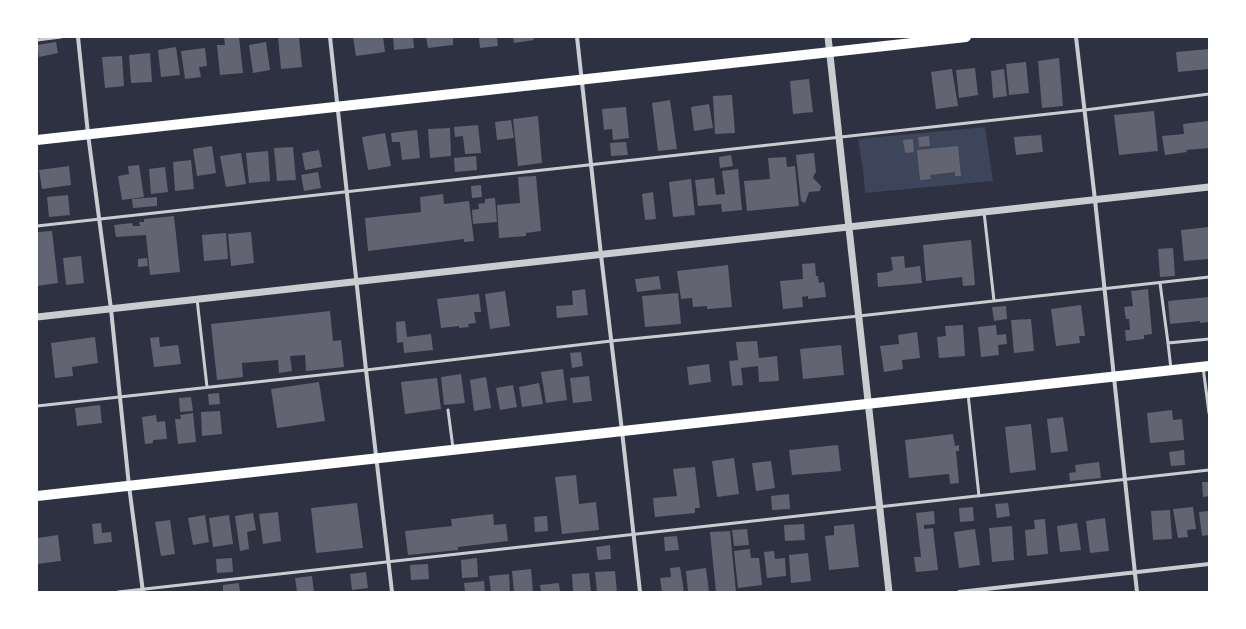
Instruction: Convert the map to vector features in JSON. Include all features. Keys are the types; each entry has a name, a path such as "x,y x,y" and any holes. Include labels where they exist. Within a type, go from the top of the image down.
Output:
{"main road":[{"path":"37,140 966,37"},
{"path":"37,496 1206,367"}],"street":[{"path":"78,37 88,134 111,309 129,486 143,591"},
{"path":"330,37 392,592"},
{"path":"577,37 590,165 640,592"},
{"path":"828,37 889,592"},
{"path":"1076,37 1105,289 1137,592"},
{"path":"37,317 1209,187"},
{"path":"959,592 1209,564"}],"lane":[{"path":"37,40 61,37"},
{"path":"37,226 1085,110 1209,94"},
{"path":"984,212 994,301"},
{"path":"37,406 366,370 611,341 859,316 1209,277"},
{"path":"1160,283 1172,371"},
{"path":"197,299 207,387"},
{"path":"1168,343 1209,339"},
{"path":"1206,367 1209,413"},
{"path":"968,393 979,496"},
{"path":"448,410 454,450"},
{"path":"118,592 143,591 634,534 1209,470"}],"shaded area":[{"path":"985,127 993,181 865,193 858,139"}],"building":[{"path":"224,37 239,37 243,73 220,75 217,45 225,45"},
{"path":"278,37 299,37 302,67 281,69"},
{"path":"353,37 383,37 385,52 356,56"},
{"path":"393,37 413,37 414,48 394,50"},
{"path":"426,37 453,37 453,45 428,48"},
{"path":"479,37 497,37 498,46 480,48"},
{"path":"513,37 533,37 534,40 514,43"},
{"path":"56,42 58,53 39,57 37,45"},
{"path":"266,42 270,70 253,73 249,45"},
{"path":"176,47 180,75 161,77 158,50"},
{"path":"205,48 207,66 199,67 201,77 185,79 181,51"},
{"path":"1209,49 1209,69 1178,72 1176,52"},
{"path":"150,53 152,82 131,83 129,55"},
{"path":"122,56 124,86 105,88 102,57"},
{"path":"1059,58 1063,106 1042,108 1038,61"},
{"path":"1026,62 1029,93 1009,95 1006,64"},
{"path":"975,68 978,95 959,98 956,70"},
{"path":"952,69 958,106 936,109 931,72"},
{"path":"1004,69 1007,96 993,98 991,71"},
{"path":"809,79 813,112 793,114 790,81"},
{"path":"732,95 735,133 715,134 713,96"},
{"path":"670,100 677,149 658,151 652,103"},
{"path":"709,104 713,128 694,131 691,107"},
{"path":"626,107 629,138 613,140 612,129 604,130 602,109"},
{"path":"1154,111 1158,151 1119,155 1114,115"},
{"path":"538,116 542,163 518,166 513,119"},
{"path":"511,120 514,138 497,140 495,122"},
{"path":"1208,121 1209,148 1186,150 1187,152 1165,155 1162,136 1184,134 1183,124"},
{"path":"478,125 481,153 465,154 463,136 455,137 454,127"},
{"path":"450,128 451,156 430,158 428,129"},
{"path":"417,130 420,158 402,160 400,142 392,142 391,133"},
{"path":"385,133 391,166 368,170 362,137"},
{"path":"1041,135 1043,152 1016,155 1014,137"},
{"path":"929,136 930,146 919,147 918,137"},
{"path":"913,139 914,152 905,153 903,140"},
{"path":"626,142 628,155 611,156 610,143"},
{"path":"212,146 216,173 197,176 193,149"},
{"path":"958,146 961,176 955,176 955,172 930,175 931,179 920,180 917,150"},
{"path":"293,147 296,180 277,181 274,148"},
{"path":"319,150 322,167 305,170 302,153"},
{"path":"268,151 270,181 249,183 246,153"},
{"path":"241,153 246,184 226,187 220,156"},
{"path":"814,153 816,173 813,178 821,186 820,191 809,192 805,203 801,201 796,155"},
{"path":"731,155 733,166 720,168 719,157"},
{"path":"476,156 477,170 455,172 454,158"},
{"path":"786,157 787,167 795,166 799,206 747,211 744,181 770,179 768,158"},
{"path":"191,160 194,189 175,191 173,162"},
{"path":"139,165 144,197 122,200 118,176 129,174 128,166"},
{"path":"69,166 71,185 42,189 39,170"},
{"path":"165,167 168,192 151,194 149,169"},
{"path":"738,169 742,210 722,212 721,204 698,206 695,180 714,178 716,195 725,194 722,171"},
{"path":"318,172 321,188 304,191 301,175"},
{"path":"536,176 541,231 526,233 526,236 499,238 497,205 520,203 518,177"},
{"path":"691,179 695,215 673,217 669,182"},
{"path":"481,185 482,197 472,198 471,186"},
{"path":"653,192 656,219 645,220 642,194"},
{"path":"443,194 444,204 469,201 474,241 464,242 464,239 368,251 365,218 421,212 420,197"},
{"path":"68,195 70,215 49,217 47,197"},
{"path":"157,197 157,206 133,208 132,199"},
{"path":"495,198 497,222 473,224 472,210 479,209 478,204 485,203 485,199"},
{"path":"174,216 180,272 150,275 146,235 116,237 114,225 132,223 133,226 140,226 139,222 144,222 144,219"},
{"path":"1209,227 1209,259 1184,261 1181,230"},
{"path":"52,231 58,283 37,286 37,232"},
{"path":"251,232 254,263 231,266 228,234"},
{"path":"226,233 228,259 204,261 202,235"},
{"path":"971,240 975,285 963,286 962,277 926,281 923,245"},
{"path":"1173,248 1175,276 1160,277 1158,249"},
{"path":"81,256 84,283 66,285 63,258"},
{"path":"904,256 905,268 920,266 922,283 878,287 877,273 893,270 891,257"},
{"path":"147,258 148,266 138,267 138,259"},
{"path":"815,263 816,276 818,276 819,283 824,282 826,297 808,299 808,296 802,297 803,307 783,309 780,281 803,279 802,264"},
{"path":"728,265 732,307 707,309 707,306 693,307 692,298 681,299 677,271"},
{"path":"659,276 661,289 637,292 635,279"},
{"path":"585,289 588,315 557,318 556,306 573,305 572,291"},
{"path":"1148,289 1152,334 1144,335 1144,339 1126,341 1125,330 1130,330 1129,319 1126,319 1124,307 1133,306 1131,291"},
{"path":"505,291 510,326 490,329 485,294"},
{"path":"678,293 681,324 645,327 642,296"},
{"path":"479,294 481,312 474,312 476,323 468,324 469,327 459,328 459,326 441,328 437,299"},
{"path":"1209,297 1209,322 1200,323 1200,321 1170,324 1168,301"},
{"path":"1081,305 1085,336 1079,336 1080,343 1056,346 1051,309"},
{"path":"1006,306 1007,319 994,321 992,307"},
{"path":"330,311 333,341 341,340 344,367 306,371 305,355 290,356 292,371 279,373 278,360 242,363 243,377 217,380 211,324"},
{"path":"1031,319 1034,351 1014,353 1011,320"},
{"path":"405,321 407,337 431,334 433,350 404,353 403,342 397,343 396,322"},
{"path":"963,325 965,356 939,358 937,337 946,336 945,326"},
{"path":"996,325 997,335 1006,334 1007,344 998,345 999,355 981,357 978,327"},
{"path":"917,332 920,358 902,360 903,369 884,372 880,346 899,344 898,335"},
{"path":"95,337 98,363 72,367 73,376 55,378 51,343"},
{"path":"159,337 160,347 178,345 181,364 154,367 150,338"},
{"path":"757,341 759,358 777,356 779,381 759,382 758,366 741,368 743,385 732,386 729,361 738,360 736,342"},
{"path":"841,345 844,375 803,379 800,349"},
{"path":"581,352 583,366 572,368 570,353"},
{"path":"709,364 711,382 689,385 687,367"},
{"path":"563,369 567,400 546,403 541,372"},
{"path":"461,374 465,403 444,405 441,377"},
{"path":"589,376 592,401 573,403 570,378"},
{"path":"486,377 491,408 474,411 470,380"},
{"path":"437,378 441,409 405,414 401,382"},
{"path":"319,382 325,421 277,428 271,389"},
{"path":"539,383 543,404 522,407 519,387"},
{"path":"513,385 517,407 500,410 496,388"},
{"path":"219,393 220,404 209,405 208,394"},
{"path":"191,397 193,411 180,412 179,398"},
{"path":"100,405 102,423 77,426 75,408"},
{"path":"1172,410 1173,420 1182,419 1184,440 1150,443 1147,413"},
{"path":"220,411 222,434 202,436 201,412"},
{"path":"193,413 196,442 178,444 175,419 181,419 180,415"},
{"path":"156,415 157,422 165,421 167,439 153,440 153,443 145,444 142,417"},
{"path":"1063,417 1068,451 1051,453 1047,419"},
{"path":"1031,424 1036,470 1010,473 1005,427"},
{"path":"953,434 955,446 959,445 959,451 956,451 959,483 950,484 949,474 909,478 905,440"},
{"path":"838,445 841,471 792,475 789,450"},
{"path":"1184,450 1185,465 1171,466 1169,452"},
{"path":"734,458 739,494 717,497 712,461"},
{"path":"771,461 775,488 756,491 752,463"},
{"path":"1099,462 1101,478 1070,481 1069,473 1076,472 1075,465"},
{"path":"695,467 700,508 695,508 695,513 655,517 653,498 677,496 673,469"},
{"path":"576,475 579,504 596,502 599,530 562,534 555,477"},
{"path":"1202,482 1209,482 1209,496 1203,497"},
{"path":"789,494 790,509 772,510 771,496"},
{"path":"357,503 363,548 316,553 311,508"},
{"path":"1008,503 1010,516 997,518 995,504"},
{"path":"973,507 974,521 960,522 959,508"},
{"path":"1193,507 1196,529 1187,530 1188,537 1178,538 1173,509"},
{"path":"1170,510 1172,539 1153,540 1151,511"},
{"path":"934,511 935,524 924,525 924,529 933,528 938,570 916,572 914,557 921,557 916,513"},
{"path":"1209,511 1209,535 1202,536 1199,512"},
{"path":"278,512 281,541 263,544 259,514"},
{"path":"253,513 256,530 247,532 249,549 240,551 235,516"},
{"path":"493,514 494,525 506,524 508,541 458,547 458,550 408,555 405,531 452,526 451,519"},
{"path":"205,515 209,542 193,545 188,518"},
{"path":"229,515 233,544 213,547 209,518"},
{"path":"547,516 548,531 535,532 534,517"},
{"path":"1105,518 1109,551 1090,553 1086,521"},
{"path":"1045,519 1048,554 1027,556 1025,530 1035,529 1034,520"},
{"path":"170,520 175,554 161,556 155,522"},
{"path":"101,523 102,533 111,532 112,542 94,544 92,524"},
{"path":"1077,523 1081,550 1060,552 1057,526"},
{"path":"804,524 805,540 785,541 784,525"},
{"path":"854,524 859,567 829,570 825,536 834,535 834,526"},
{"path":"1012,526 1014,560 992,562 989,528"},
{"path":"747,529 749,545 734,546 732,530"},
{"path":"975,529 980,565 959,568 954,532"},
{"path":"730,531 736,592 716,592 710,532"},
{"path":"58,535 61,561 37,564 37,538"},
{"path":"677,536 679,550 665,551 664,537"},
{"path":"610,545 611,559 598,560 596,547"},
{"path":"750,549 751,558 759,558 762,585 738,588 734,551"},
{"path":"774,551 775,559 785,558 786,576 767,578 764,552"},
{"path":"808,553 811,581 791,583 789,555"},
{"path":"232,558 233,572 217,573 216,559"},
{"path":"477,558 478,577 462,578 461,560"},
{"path":"428,564 429,579 411,580 410,565"},
{"path":"680,567 684,592 662,592 660,578 671,577 670,568"},
{"path":"706,568 709,592 688,592 686,571"},
{"path":"531,569 533,592 514,592 512,571"},
{"path":"615,571 617,592 597,592 595,572"},
{"path":"366,572 368,588 352,590 350,574"},
{"path":"589,573 591,592 573,592 572,574"},
{"path":"509,574 510,592 491,592 489,576"},
{"path":"312,576 314,592 297,592 295,578"},
{"path":"484,581 485,592 465,592 464,583"},
{"path":"239,583 240,592 223,592 223,585"},
{"path":"559,583 560,592 541,592 540,585"}]}
